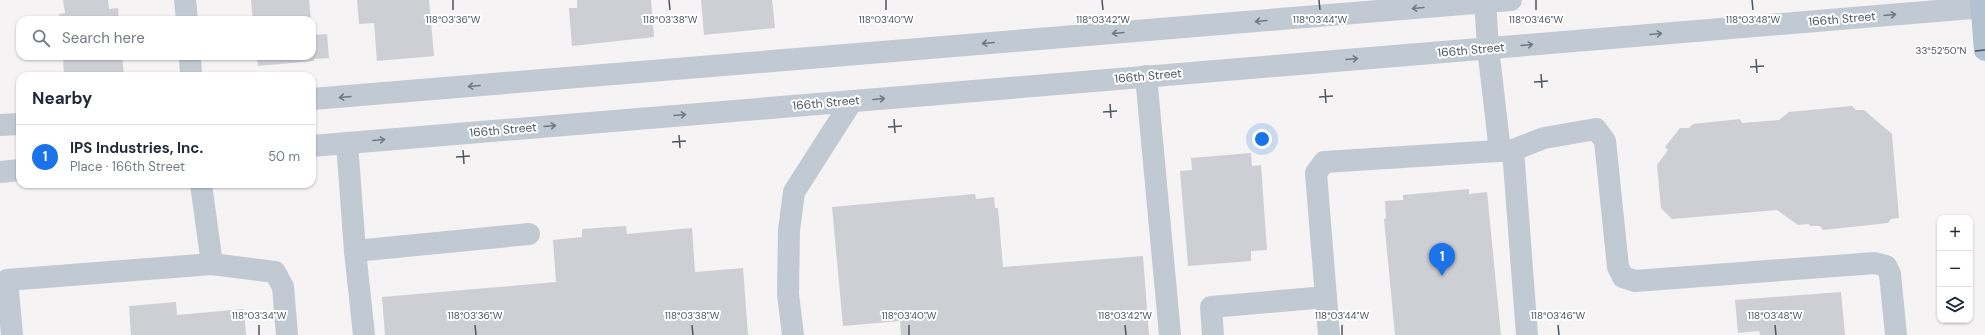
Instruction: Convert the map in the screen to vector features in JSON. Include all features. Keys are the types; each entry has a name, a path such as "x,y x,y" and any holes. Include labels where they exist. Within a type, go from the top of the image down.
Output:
{"main road":[{"path":"1983,5 1985,50"}],"street":[{"path":"186,0 187,16"},
{"path":"316,99 1511,0"},
{"path":"1485,1 1488,48 1506,150 1527,335"},
{"name":"166th Street","path":"316,146 1488,48 1983,5"},
{"path":"190,60 191,72"},
{"path":"1146,76 1170,335"},
{"path":"793,335 788,294 789,230 794,192 852,101"},
{"path":"0,125 16,124"},
{"path":"1329,335 1316,173 1324,162 1506,150 1544,138 1596,130 1605,140 1618,267 1623,277 1635,281 1876,263 1886,266 1890,274 1896,335"},
{"path":"347,143 355,251 364,335"},
{"path":"0,172 16,170"},
{"path":"202,188 212,264"},
{"path":"355,251 529,234"},
{"path":"12,335 6,280 212,264 275,272 283,287 288,335"},
{"path":"1213,335 1211,307 1326,298"}],"building":[{"path":"63,0 108,0 109,9 118,8 119,16 59,16 59,14 65,13"},
{"path":"251,0 309,0 311,16 253,16"},
{"path":"357,0 429,0 434,56 377,61 374,23 359,24"},
{"path":"577,0 651,0 654,37 572,46 569,8 577,8"},
{"path":"701,0 772,0 775,28 704,35"},
{"path":"327,34 329,58 316,59 316,35"},
{"path":"63,60 122,60 124,72 64,72"},
{"path":"257,60 314,60 314,61 258,66"},
{"path":"1852,106 1856,110 1864,110 1892,134 1899,218 1891,219 1888,223 1823,230 1820,226 1811,226 1808,224 1798,225 1777,210 1672,219 1661,208 1657,165 1668,150 1665,147 1680,128 1689,128 1693,124 1740,119 1742,123 1779,120 1789,112"},
{"path":"1251,153 1252,166 1261,165 1267,250 1251,251 1251,261 1188,266 1180,171 1192,170 1191,158"},
{"path":"1469,189 1469,194 1487,192 1501,335 1395,335 1384,219 1386,218 1385,201 1403,200 1403,195"},
{"path":"975,194 976,199 994,197 995,208 998,208 1003,267 1143,256 1149,335 901,335 900,321 843,326 832,207"},
{"path":"626,226 627,234 692,228 695,272 743,268 748,335 385,335 382,297 556,282 553,240 582,237 582,229"},
{"path":"1841,292 1845,335 1760,335 1759,331 1738,333 1735,300"},
{"path":"176,302 177,315 244,309 246,335 131,335 129,306"}],"place":[{"name":"IPS Industries, Inc.","path":"1442,276"}]}
